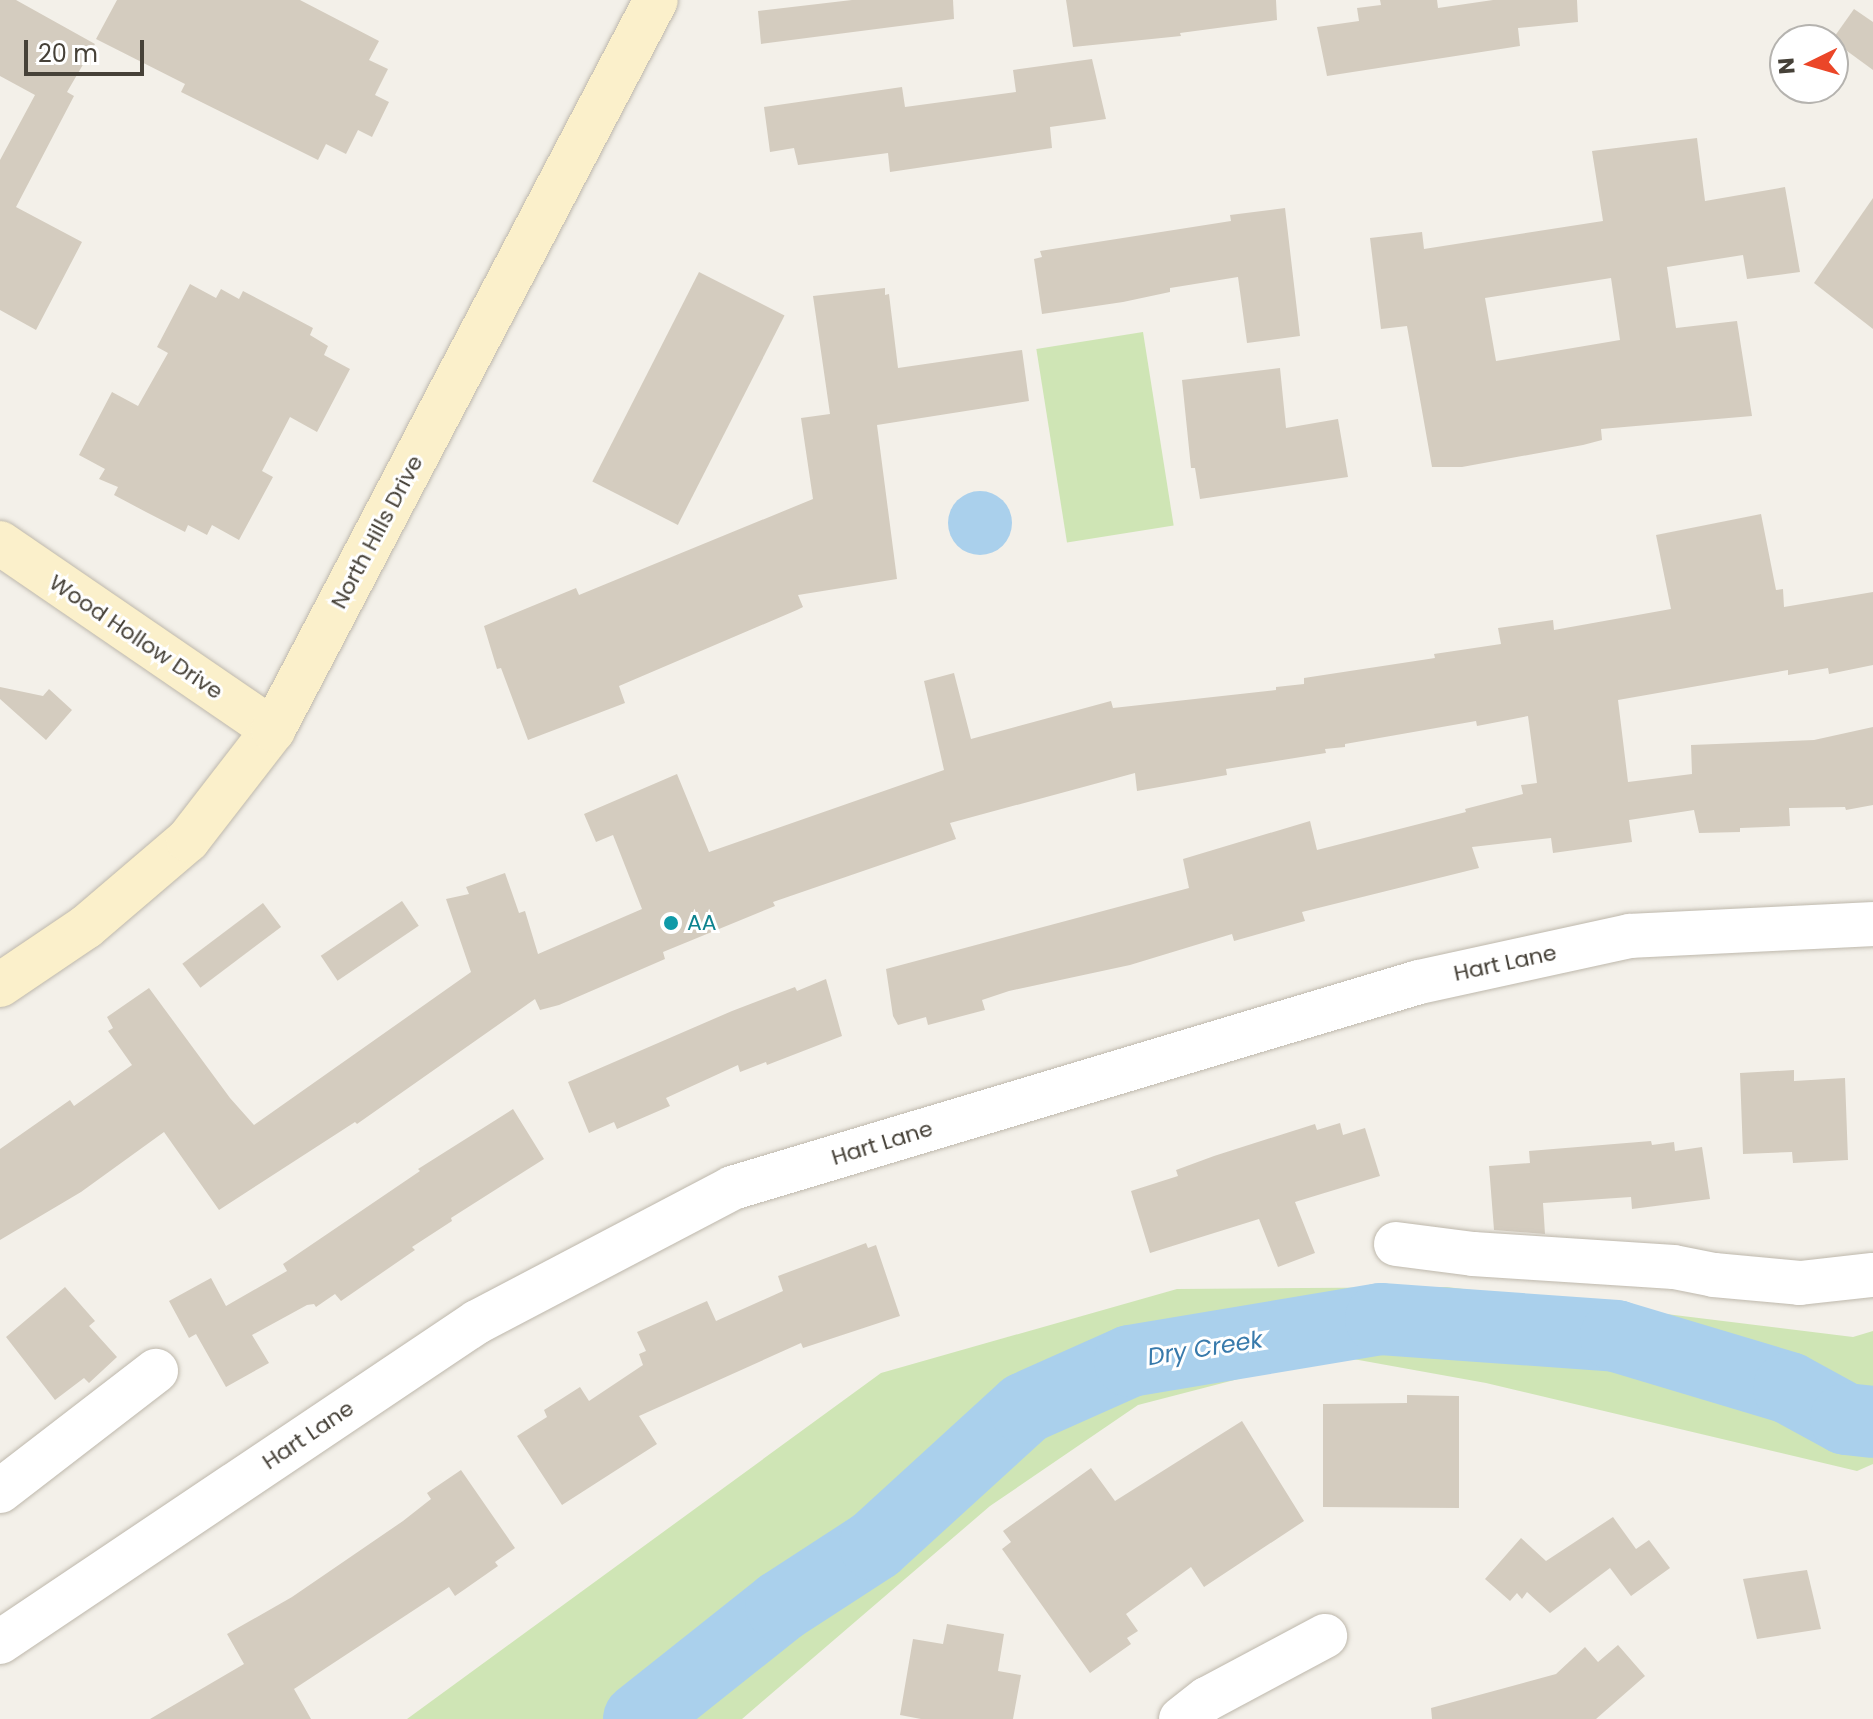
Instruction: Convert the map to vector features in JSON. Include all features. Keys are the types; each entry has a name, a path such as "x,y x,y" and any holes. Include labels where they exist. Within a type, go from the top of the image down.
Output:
{"street":[{"name":"North Hills Drive","path":"0,985 86,927 188,840 273,730 656,0"},
{"name":"Wood Hollow Drive","path":"0,543 273,730"},
{"name":"Hart Lane","path":"0,1642 477,1322 732,1188 1419,982 1630,936 1873,924"},
{"path":"1396,1244 1473,1254 1674,1267 1714,1275 1800,1283 1873,1275"},
{"path":"0,1491 156,1371"},
{"path":"1181,1719 1207,1699 1325,1636"}],"green space":[{"path":"1143,332 1174,526 1067,542 1036,349"},
{"path":"1447,1287 1853,1337 1873,1331 1873,1464 1857,1471 1486,1383 1331,1355 1138,1405 990,1506 742,1719 407,1719 881,1373 1177,1289"}],"water":[{"path":"974,491 986,491 1003,500 1010,511 1010,535 1003,546 986,555 974,555 962,550 953,541 948,529 948,517 953,505 962,496"}],"building":[{"path":"0,0 16,0 95,44 67,92 74,96 16,207 82,242 36,330 0,310 0,160 35,95 0,76"},
{"path":"117,0 300,0 379,41 369,60 388,69 375,95 389,102 372,137 358,130 346,154 326,144 318,160 181,92 185,84 96,39"},
{"path":"852,0 953,0 954,19 761,44 758,11"},
{"path":"1066,0 1276,0 1277,20 1180,33 1181,36 1073,47"},
{"path":"1380,0 1437,0 1438,8 1493,0 1577,0 1578,22 1518,28 1520,46 1327,76 1317,27 1359,21 1357,8 1381,5"},
{"path":"1854,9 1873,22 1873,70 1849,52 1849,24 1843,24"},
{"path":"1092,59 1106,119 1050,127 1052,148 890,172 888,153 798,165 794,148 770,152 764,107 902,87 905,107 1016,92 1013,70"},
{"path":"1697,138 1705,201 1785,187 1800,272 1747,279 1743,255 1667,267 1676,328 1737,321 1752,416 1601,429 1602,440 1583,445 1462,467 1432,467 1407,326 1381,329 1370,238 1422,232 1424,249 1603,221 1592,151","holes":["1611,278 1620,340 1496,361 1485,298"]},
{"path":"1873,198 1873,329 1814,283"},
{"path":"1285,208 1300,336 1247,343 1238,277 1170,288 1170,292 1123,302 1042,314 1034,259 1042,257 1040,251 1231,221 1230,215"},
{"path":"699,272 785,316 678,525 592,481"},
{"path":"190,284 216,298 221,289 239,299 243,291 313,328 310,335 328,346 324,355 350,369 317,432 290,417 262,471 273,477 239,540 212,525 207,535 188,525 185,532 114,495 118,487 99,479 105,469 79,455 112,392 138,406 168,353 157,347"},
{"path":"885,288 885,295 889,294 898,368 1022,350 1029,401 877,425 897,579 798,595 803,607 619,686 625,703 528,740 501,668 497,669 484,626 576,588 579,595 813,499 801,418 830,414 813,296"},
{"path":"1280,368 1286,428 1338,419 1348,477 1200,499 1195,468 1191,468 1182,380"},
{"path":"1761,514 1776,590 1783,589 1784,607 1873,592 1873,665 1829,674 1828,668 1788,675 1788,670 1618,700 1628,782 1692,774 1691,745 1814,740 1873,727 1873,805 1846,810 1845,807 1789,808 1790,826 1740,828 1740,832 1699,833 1694,810 1629,820 1632,842 1553,853 1551,838 1472,847 1479,868 1302,912 1305,921 1234,941 1232,934 1130,965 1009,991 982,1000 985,1010 928,1025 926,1017 898,1025 893,1016 886,969 1189,888 1183,859 1310,821 1317,850 1466,812 1465,809 1523,794 1521,785 1537,783 1528,716 1477,726 1476,721 1345,744 1345,747 1325,749 1326,753 1226,769 1227,775 1137,791 1135,773 950,823 956,839 773,902 775,906 663,952 665,959 559,1005 540,1010 535,999 357,1124 355,1122 219,1210 164,1132 81,1192 0,1240 0,1149 70,1100 74,1106 132,1065 108,1031 113,1028 107,1017 149,988 230,1098 254,1125 471,972 446,899 469,894 466,887 505,873 519,913 525,911 538,954 642,909 613,835 596,842 584,814 677,774 709,852 944,770 924,681 954,673 971,739 1111,701 1113,708 1276,690 1276,687 1304,684 1304,678 1435,658 1434,654 1501,644 1498,628 1553,620 1554,630 1671,609 1656,535"},
{"path":"0,687 43,696 49,689 72,710 46,740 0,699"},
{"path":"402,901 419,926 338,981 321,956"},
{"path":"263,903 281,927 200,988 182,964"},
{"path":"826,979 842,1036 767,1065 766,1062 740,1072 738,1065 666,1098 670,1106 617,1129 614,1122 589,1133 568,1082 732,1011 795,987 797,991"},
{"path":"1794,1070 1794,1081 1845,1078 1848,1160 1793,1163 1792,1152 1743,1154 1740,1073"},
{"path":"513,1109 544,1159 451,1218 452,1221 412,1247 415,1250 341,1301 335,1294 316,1307 314,1304 307,1305 252,1335 269,1363 226,1387 196,1334 189,1338 169,1301 211,1278 226,1306 287,1271 283,1264 420,1171 418,1169"},
{"path":"1340,1123 1343,1135 1365,1128 1380,1176 1295,1202 1315,1253 1278,1267 1259,1219 1150,1253 1131,1191 1178,1176 1176,1170 1214,1156 1315,1124 1317,1130"},
{"path":"1651,1141 1652,1145 1674,1142 1675,1151 1702,1147 1710,1199 1632,1209 1631,1197 1543,1203 1545,1234 1494,1230 1489,1166 1530,1163 1529,1151"},
{"path":"866,1243 868,1248 876,1245 900,1316 803,1348 801,1343 639,1416 657,1444 562,1505 517,1436 547,1417 544,1410 580,1387 589,1401 643,1365 639,1354 646,1351 637,1332 707,1301 716,1321 783,1291 778,1276"},
{"path":"65,1287 95,1321 89,1326 117,1357 89,1383 84,1378 55,1400 6,1337"},
{"path":"1407,1395 1459,1396 1459,1508 1323,1507 1323,1404 1407,1403"},
{"path":"1242,1421 1304,1521 1204,1587 1191,1567 1126,1614 1138,1631 1127,1638 1131,1644 1090,1673 1002,1549 1011,1542 1003,1531 1091,1468 1115,1501"},
{"path":"461,1470 515,1548 495,1562 498,1566 455,1596 449,1587 294,1689 311,1719 150,1719 244,1664 227,1634 292,1597 403,1521 431,1499 427,1493"},
{"path":"1613,1517 1636,1549 1649,1540 1670,1568 1631,1596 1610,1568 1550,1613 1527,1592 1522,1599 1517,1593 1510,1601 1485,1579 1521,1538 1546,1561"},
{"path":"1807,1570 1821,1629 1757,1639 1743,1579"},
{"path":"947,1624 1004,1634 998,1671 1021,1675 1013,1719 921,1719 900,1715 913,1639 943,1644"},
{"path":"1618,1645 1645,1676 1596,1719 1432,1719 1431,1708 1556,1674 1585,1647 1598,1662"}],"waterway":[{"name":"Dry Creek","path":"639,1719 781,1606 875,1545 1025,1408 1130,1361 1381,1319 1616,1336 1789,1388 1846,1419 1873,1422"}],"place":[{"name":"AA","path":"671,923"}]}
